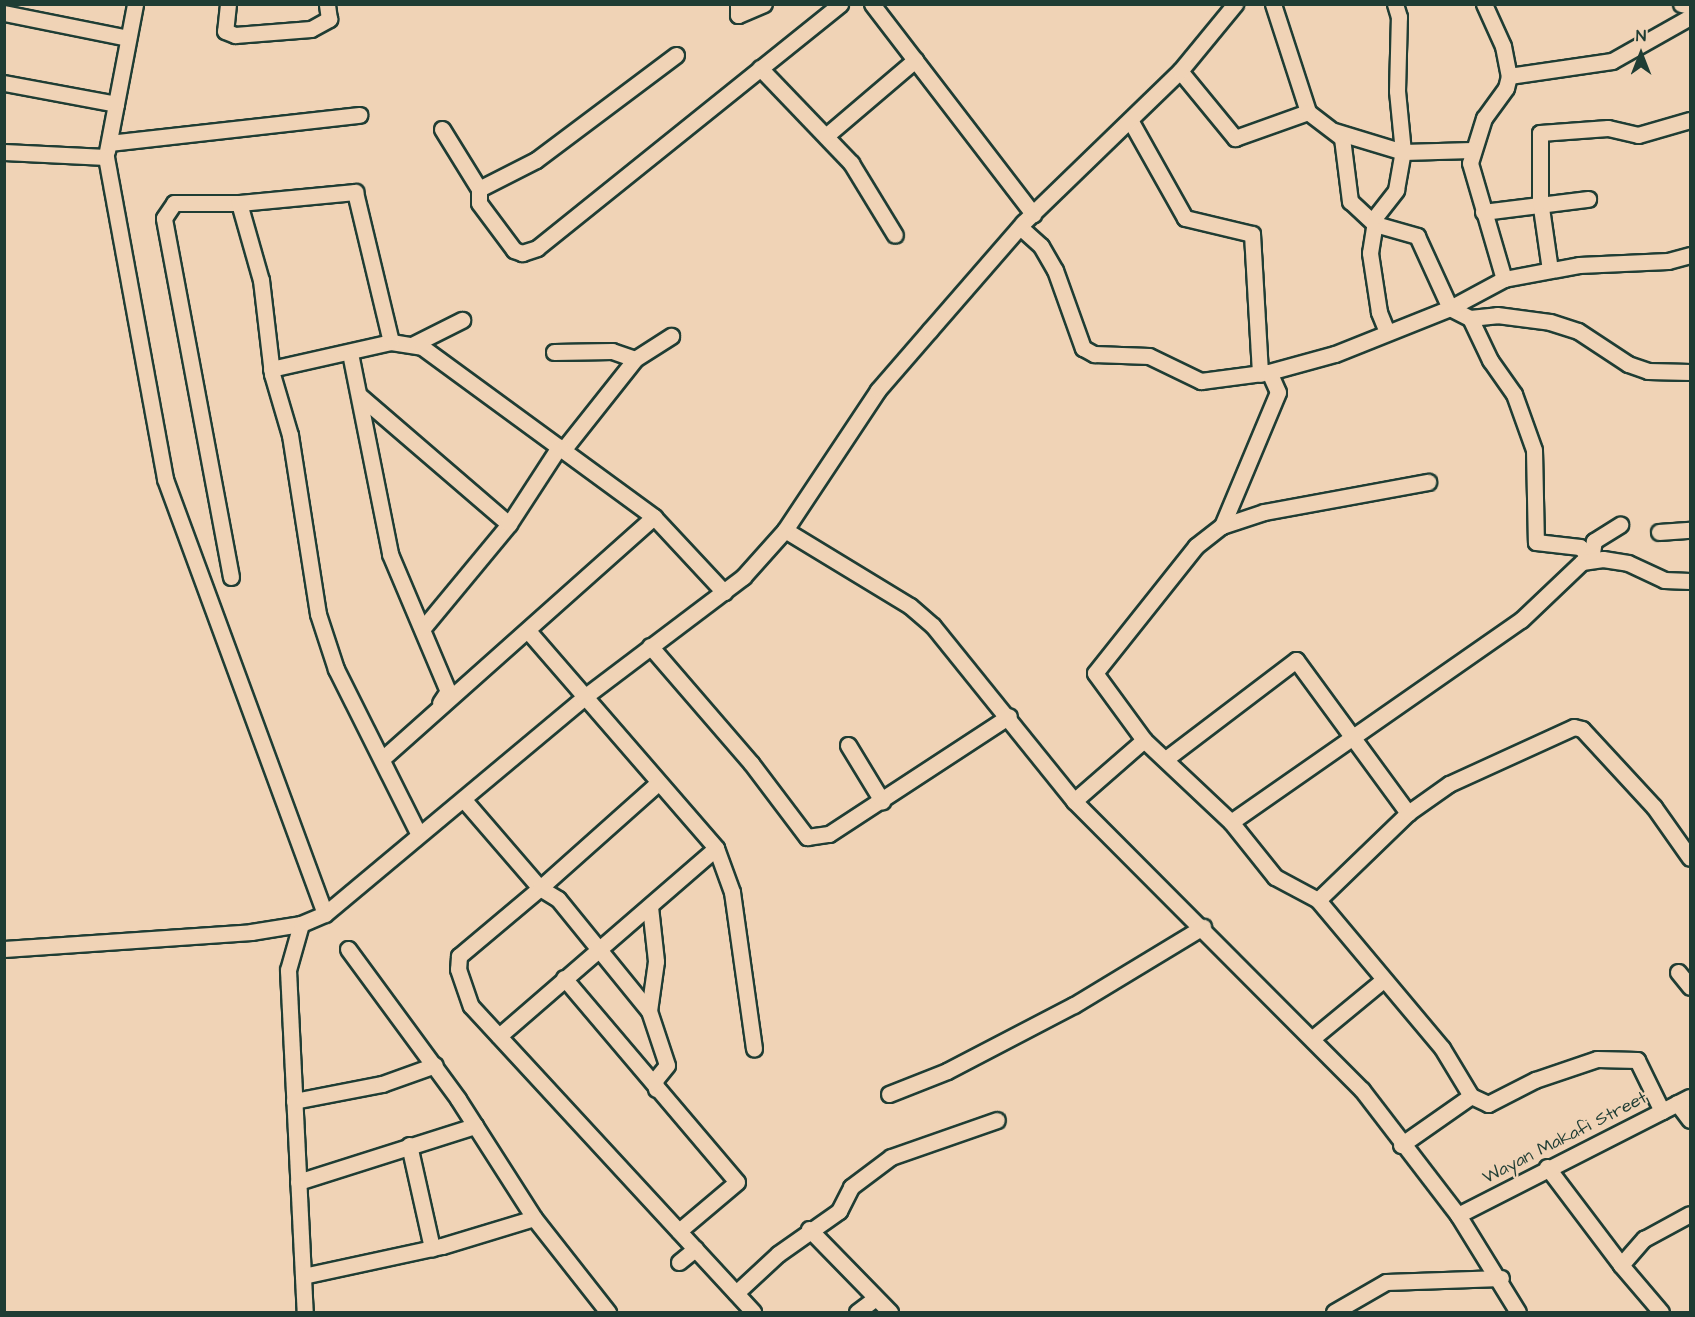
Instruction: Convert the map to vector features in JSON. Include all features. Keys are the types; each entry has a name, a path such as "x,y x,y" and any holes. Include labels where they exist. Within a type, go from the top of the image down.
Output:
{"street":[{"path":"135,4 107,150 165,479 325,914"},
{"path":"228,4 225,31 235,35 311,29 329,19 327,4"},
{"path":"738,4 738,15 764,4"},
{"path":"442,129 479,189 479,203 514,250 522,253 537,248 840,4"},
{"path":"872,4 1033,214"},
{"path":"4,949 111,944 301,924 325,914 418,833 464,800 583,698 724,592 785,530 878,390 1020,227 1180,71 1235,4"},
{"path":"1273,4 1308,112 1328,130 1342,138 1350,201 1375,224 1417,236 1450,308 1470,318 1497,315 1550,322 1578,331 1628,364 1648,371 1690,372"},
{"path":"1387,332 1372,278 1375,224 1396,189 1403,152 1397,91 1399,17 1395,4"},
{"path":"1484,4 1503,46 1509,76 1506,88 1484,118 1472,150 1470,163 1504,279"},
{"path":"1682,4 1690,6"},
{"path":"4,13 128,38"},
{"path":"1509,76 1612,61 1690,17"},
{"path":"479,189 536,160 676,56"},
{"path":"827,135 915,60"},
{"path":"760,68 827,135 851,163 895,235"},
{"path":"1180,71 1235,138 1308,112"},
{"path":"4,83 116,104"},
{"path":"4,152 107,150 359,115"},
{"path":"1130,120 1185,218 1252,234 1264,373 1278,392 1222,526"},
{"path":"1550,270 1540,201 1540,133 1608,128 1638,135 1690,120"},
{"path":"1328,130 1403,152 1472,150"},
{"path":"231,577 164,218 174,203 239,203 355,192 391,342"},
{"path":"1483,212 1540,201 1588,199"},
{"path":"239,203 261,280 271,369 290,435 318,614 336,669 418,833"},
{"path":"1020,227 1041,246 1055,270 1083,348 1094,354 1149,357 1201,381 1264,373 1335,354 1450,308 1504,279 1550,270 1690,259"},
{"path":"1470,318 1490,360 1514,394 1534,450 1536,542 1580,547 1591,560 1628,563 1664,580 1690,581"},
{"path":"414,344 462,320"},
{"path":"423,628 509,524 561,449 635,359 671,336"},
{"path":"271,369 391,342 414,344 654,517 724,592"},
{"path":"554,352 612,351 635,359"},
{"path":"350,353 390,554 448,691 440,703"},
{"path":"360,396 509,524"},
{"path":"1428,482 1275,509 1222,526 1196,546 1097,668 1099,684 1144,740 1167,758 1231,822 1275,877 1318,900 1382,981 1442,1048 1471,1096 1488,1104 1535,1080 1597,1059 1637,1060 1662,1111"},
{"path":"382,759 440,703 529,632 654,517"},
{"path":"1231,822 1521,621 1591,560 1594,541 1620,525"},
{"path":"785,530 910,606 1009,716 1074,801 1314,1037 1362,1090 1401,1145 1458,1215 1501,1278 1518,1312"},
{"path":"1659,532 1690,530"},
{"path":"529,632 583,698 716,848 732,892 754,1048"},
{"path":"650,646 751,763 807,837 829,834 1009,716"},
{"path":"1167,758 1296,660 1408,813"},
{"path":"1318,900 1408,813 1462,776 1574,727 1582,729 1654,807 1690,858"},
{"path":"1074,801 1144,740"},
{"path":"848,745 882,801"},
{"path":"658,783 540,888 459,956 458,969 471,1006 753,1312"},
{"path":"464,800 540,888 558,899 650,1011 667,1065 655,1080 656,1089"},
{"path":"499,1036 716,848"},
{"path":"650,907 656,961 650,1011"},
{"path":"301,924 288,970 305,1312"},
{"path":"889,1094 946,1071 1074,1005 1203,927"},
{"path":"348,949 435,1065 534,1218 608,1312"},
{"path":"1678,972 1690,987"},
{"path":"564,978 737,1182 679,1231"},
{"path":"1314,1037 1382,981"},
{"path":"294,1101 382,1084 435,1065"},
{"path":"1401,1145 1471,1096"},
{"path":"1684,1100 1690,1120"},
{"name":"Wayan Makafi Street","path":"1458,1215 1547,1167 1684,1100"},
{"path":"736,1293 809,1229 839,1211 851,1187 891,1156 997,1120"},
{"path":"298,1182 475,1126"},
{"path":"409,1145 432,1248"},
{"path":"1547,1167 1621,1265 1661,1312"},
{"path":"1621,1265 1644,1239 1690,1214"},
{"path":"303,1276 432,1248 534,1218"},
{"path":"809,1229 873,1300 890,1312"},
{"path":"679,1262 695,1249"},
{"path":"1334,1312 1386,1282 1501,1278"},
{"path":"857,1312 873,1300"}]}
